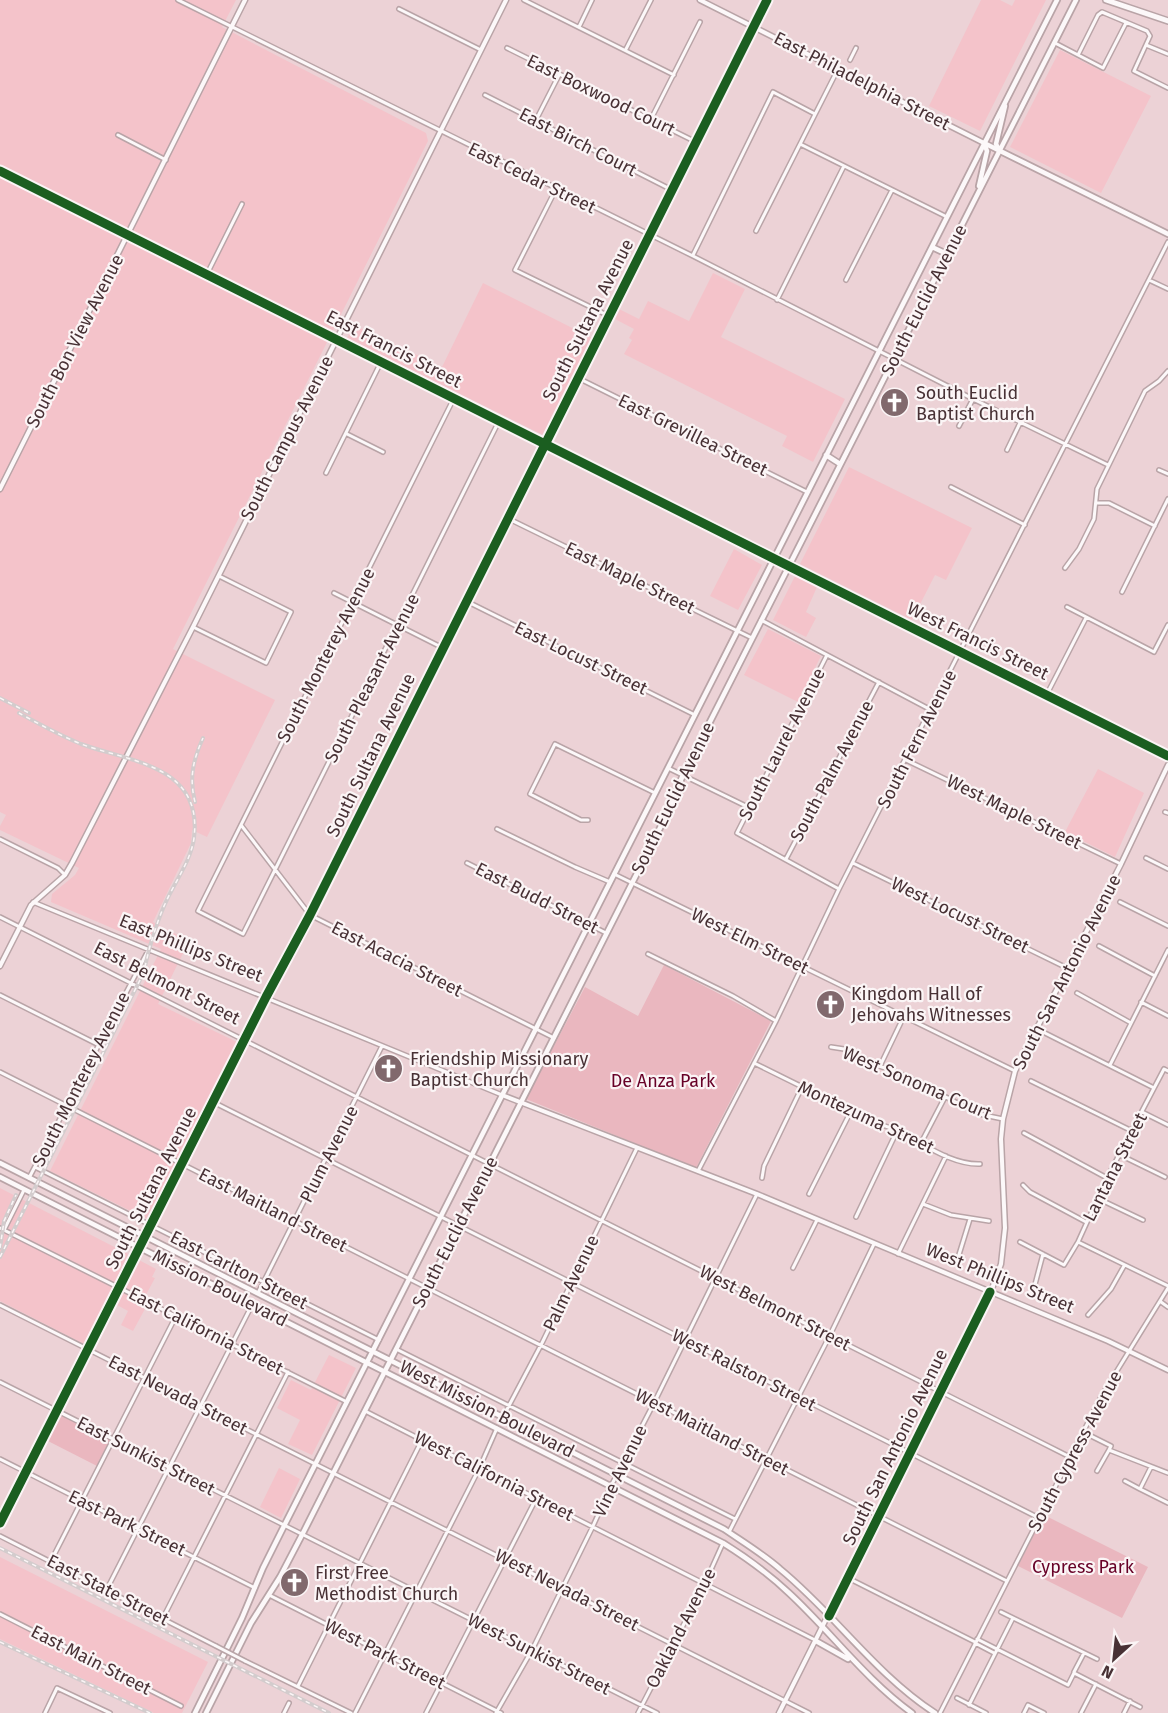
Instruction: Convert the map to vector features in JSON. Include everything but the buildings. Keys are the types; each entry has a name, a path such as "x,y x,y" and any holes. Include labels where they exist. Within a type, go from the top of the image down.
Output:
{"highway":[{"path":"1106,0 1168,21"}],"main road":[{"name":"South Euclid Avenue","path":"195,1713 284,1526 1057,0"},
{"name":"South Euclid Avenue","path":"206,1713 251,1623 302,1535 365,1411 662,824 683,775 761,620 1076,0"},
{"path":"999,150 996,142 1009,95"},
{"path":"972,206 987,151 984,143"},
{"name":"East Philadelphia Street","path":"984,143 1168,234"},
{"path":"932,247 947,254"},
{"path":"826,455 840,464"},
{"name":"West Mission Boulevard","path":"0,1163 617,1474 729,1533 781,1569 881,1671 934,1713"},
{"name":"Mission Boulevard","path":"0,1177 376,1366"},
{"name":"West Mission Boulevard","path":"376,1366 723,1543 753,1562 790,1593 853,1662 912,1713"},
{"path":"816,1641 853,1662"}],"street":[{"name":"East Cedar Street","path":"178,0 1108,465"},
{"name":"South Bon View Avenue","path":"0,489 245,0"},
{"name":"South Campus Avenue","path":"65,875 194,627 506,0"},
{"path":"524,0 674,75"},
{"path":"579,27 592,0"},
{"path":"626,50 651,0"},
{"name":"East Philadelphia Street","path":"700,0 984,143"},
{"name":"South Sultana Avenue","path":"0,1522 266,997 284,967 768,0"},
{"path":"399,9 481,50"},
{"path":"1078,55 1098,15 1102,12 1148,31 1150,36 1134,71 1168,88"},
{"path":"651,119 700,22"},
{"path":"1055,43 1103,68 1126,22"},
{"path":"1146,45 1168,54"},
{"name":"East Boxwood Court","path":"507,48 696,142"},
{"path":"850,60 856,48"},
{"path":"756,231 838,68"},
{"path":"536,120 559,75"},
{"path":"693,256 773,92 815,114"},
{"name":"East Birch Court","path":"485,95 672,190"},
{"path":"118,135 166,160"},
{"path":"800,144 947,217"},
{"path":"777,300 844,165"},
{"name":"East Francis Street","path":"0,171 773,558"},
{"path":"556,189 515,270 609,316"},
{"path":"846,280 892,190"},
{"path":"207,274 242,204"},
{"name":"South Fern Avenue","path":"698,1171 776,1021 839,889 1168,242"},
{"path":"1149,280 1168,289"},
{"path":"326,474 381,361"},
{"path":"1065,568 1079,549 1094,519 1097,489 1145,391 1159,381 1168,370"},
{"name":"East Grevillea Street","path":"578,378 807,492"},
{"name":"South Monterey Avenue","path":"243,934 198,911 454,398"},
{"path":"959,426 973,399"},
{"name":"South Pleasant Avenue","path":"243,934 499,420"},
{"path":"1007,450 1020,423"},
{"path":"346,434 383,452"},
{"path":"1159,470 1168,474"},
{"path":"951,487 1025,525"},
{"path":"1122,592 1168,499"},
{"path":"1096,503 1109,503 1155,526"},
{"name":"East Maple Street","path":"507,518 752,638"},
{"name":"West Francis Street","path":"773,558 1168,756"},
{"path":"194,627 266,663 291,612 219,576"},
{"path":"334,593 443,648"},
{"name":"East Locust Street","path":"466,601 695,715"},
{"path":"1066,607 1154,652 1168,625"},
{"path":"1047,694 1086,618"},
{"path":"761,620 931,710"},
{"name":"South Laurel Avenue","path":"786,859 737,833 827,655"},
{"name":"South Palm Avenue","path":"786,859 879,682"},
{"path":"588,820 581,820 531,794 555,744 655,793"},
{"name":"West Maple Street","path":"906,760 1121,864"},
{"name":"South San Antonio Avenue","path":"780,1713 990,1292 1000,1264 1005,1228 1001,1139 1003,1119 1015,1071 1121,864 1168,765"},
{"path":"668,768 750,808"},
{"name":"East Acacia Street","path":"241,825 310,915 554,1038"},
{"path":"497,829 610,882"},
{"path":"0,839 58,868 65,875 33,902 0,966"},
{"path":"1146,858 1168,869"},
{"path":"786,859 839,889"},
{"name":"East Budd Street","path":"467,863 606,933"},
{"name":"West Locust Street","path":"854,863 1067,968"},
{"name":"West Elm Street","path":"614,874 1015,1071"},
{"name":"East Phillips Street","path":"33,902 502,1095"},
{"path":"1120,902 1168,926"},
{"name":"East Belmont Street","path":"0,917 480,1159"},
{"path":"1099,946 1155,976"},
{"name":"South Monterey Avenue","path":"29,1178 149,948"},
{"path":"1110,1065 1166,958 1168,950"},
{"path":"648,954 733,996 776,1021"},
{"path":"1077,993 1131,1023"},
{"path":"0,995 99,1045"},
{"path":"1142,1002 1168,1016"},
{"path":"879,1066 904,1016"},
{"path":"1037,1029 1154,1089"},
{"name":"Plum Avenue","path":"258,1293 382,1046"},
{"name":"West Sonoma Court","path":"831,1047 844,1049 897,1072 979,1114 1003,1119"},
{"name":"Montezuma Street","path":"754,1063 861,1118 897,1131 946,1156 969,1164 980,1164"},
{"name":"Lantana Street","path":"1043,1254 1064,1265 1078,1242 1107,1178 1166,1070"},
{"name":"East Maitland Street","path":"0,1072 417,1282"},
{"path":"1031,1081 1132,1132"},
{"path":"762,1178 764,1166 802,1087"},
{"name":"West Phillips Street","path":"502,1095 757,1194 1129,1350 1168,1370"},
{"path":"921,1143 945,1097"},
{"name":"West Ralston Street","path":"213,1102 1039,1518"},
{"path":"809,1194 851,1111"},
{"path":"1142,1112 1168,1125"},
{"path":"856,1217 897,1131"},
{"path":"1024,1133 1107,1178"},
{"name":"Palm Avenue","path":"503,1418 638,1148"},
{"path":"1120,1155 1165,1177"},
{"path":"898,1254 946,1156"},
{"name":"West Belmont Street","path":"480,1159 1070,1457"},
{"name":"East Carlton Street","path":"35,1167 379,1340"},
{"path":"1023,1185 1030,1192 1087,1223"},
{"path":"2,1229 24,1190"},
{"name":"Vine Avenue","path":"498,1712 532,1650 757,1194"},
{"path":"1099,1199 1143,1220"},
{"path":"923,1204 951,1215 989,1221"},
{"path":"957,1261 970,1218"},
{"path":"793,1268 817,1220"},
{"name":"East California Street","path":"2,1229 347,1402"},
{"path":"1020,1242 1043,1254 1033,1292"},
{"path":"1078,1242 1168,1287"},
{"path":"729,1533 874,1244"},
{"path":"1089,1315 1111,1289 1124,1266"},
{"name":"West Maitland Street","path":"417,1282 1008,1581"},
{"name":"South Cypress Avenue","path":"940,1713 1102,1395 1161,1302 1168,1287"},
{"path":"1161,1302 1168,1306"},
{"path":"107,1589 252,1304"},
{"name":"East Nevada Street","path":"0,1305 324,1468"},
{"path":"51,1561 176,1316"},
{"path":"396,1349 735,1520"},
{"path":"163,1618 288,1372"},
{"name":"East Sunkist Street","path":"0,1382 292,1530"},
{"name":"West California Street","path":"365,1411 816,1641"},
{"path":"353,1713 479,1469 497,1428"},
{"path":"1083,1432 1111,1446 1097,1471"},
{"path":"298,1686 422,1440"},
{"path":"1109,1450 1168,1473"},
{"name":"East Park Street","path":"0,1459 255,1588"},
{"path":"1140,1489 1151,1467"},
{"name":"West Nevada Street","path":"324,1468 809,1713"},
{"path":"1125,1481 1168,1503"},
{"path":"426,1713 537,1497"},
{"name":"West Sunkist Street","path":"292,1530 657,1713"},
{"name":"East State Street","path":"0,1536 353,1713"},
{"name":"Oakland Avenue","path":"638,1713 723,1543"},
{"path":"848,1578 996,1652 1068,1685 1084,1653"},
{"name":"West Park Street","path":"269,1595 498,1712"},
{"path":"1001,1612 1097,1659"},
{"name":"East Main Street","path":"0,1614 181,1706"},
{"path":"969,1705 1013,1618"},
{"path":"1074,1672 1140,1707"},
{"path":"1081,1713 1096,1684"},
{"path":"45,1713 57,1688 110,1713"},
{"path":"957,1698 986,1713"},
{"path":"1124,1713 1130,1701"},
{"path":"284,1713 289,1703"},
{"path":"1024,1713 1028,1706 1044,1713"}],"shaded area":[{"path":"0,0 236,0 222,27 426,133 428,141 173,649 275,700 207,837 192,830 191,843 153,922 189,941 158,1004 237,1042 149,1220 50,1171 161,949 51,902 52,894 75,875 79,868 0,830 6,815 0,812"},
{"path":"981,0 1000,0 1012,6 1015,0 1046,0 980,131 929,106"},
{"path":"1060,50 1151,96 1101,193 1010,147"},
{"path":"713,273 745,289 721,337 845,399 813,462 782,446 787,436 624,354 632,340 629,338 634,329 615,319 619,309 639,319 648,301 689,321"},
{"path":"483,283 592,338 543,435 347,338 354,325 442,367"},
{"path":"849,467 972,528 946,580 935,575 912,620 800,564"},
{"path":"734,549 762,565 738,610 710,596"},
{"path":"795,576 817,587 806,612 816,618 806,637 773,620"},
{"path":"768,629 821,656 798,702 744,675"},
{"path":"1098,769 1144,793 1115,857 1065,832"},
{"path":"0,1188 128,1254 86,1345 0,1301"},
{"path":"139,1260 156,1269 152,1277 155,1278 141,1304 146,1307 133,1331 121,1325 128,1311 117,1305"},
{"path":"329,1355 356,1368 312,1455 288,1444 300,1420 277,1408 291,1380 311,1390"},
{"path":"279,1468 300,1479 281,1518 260,1507"},
{"path":"0,1557 208,1662 182,1713 154,1713 0,1639"}],"green space":[{"name":"De Anza Park","path":"664,965 771,1021 696,1168 526,1099 585,987 638,1016"},
{"path":"59,1414 110,1440 97,1466 46,1440"},
{"name":"Cypress Park","path":"1044,1515 1148,1567 1122,1618 1018,1566"}],"railway":[{"path":"0,698 29,713"},
{"path":"0,1257 141,978 159,919 186,863 194,838 194,814 187,795 175,781 141,762 73,741 19,713"},
{"path":"195,802 192,785 193,769 203,738"},
{"path":"0,1248 4,1221 16,1195"},
{"path":"0,1548 329,1713"},
{"path":"0,1642 150,1713"}],"cycle path":[{"path":"0,1523 266,997 310,915 767,0"},
{"path":"0,171 1168,756"},
{"path":"829,1616 990,1292"}],"place":[{"name":"South Euclid Baptist Church","path":"895,403"},
{"name":"Kingdom Hall of Jehovahs Witnesses","path":"830,1004"},
{"name":"Friendship Missionary Baptist Church","path":"389,1069"},
{"name":"First Free Methodist Church","path":"294,1583"}]}
